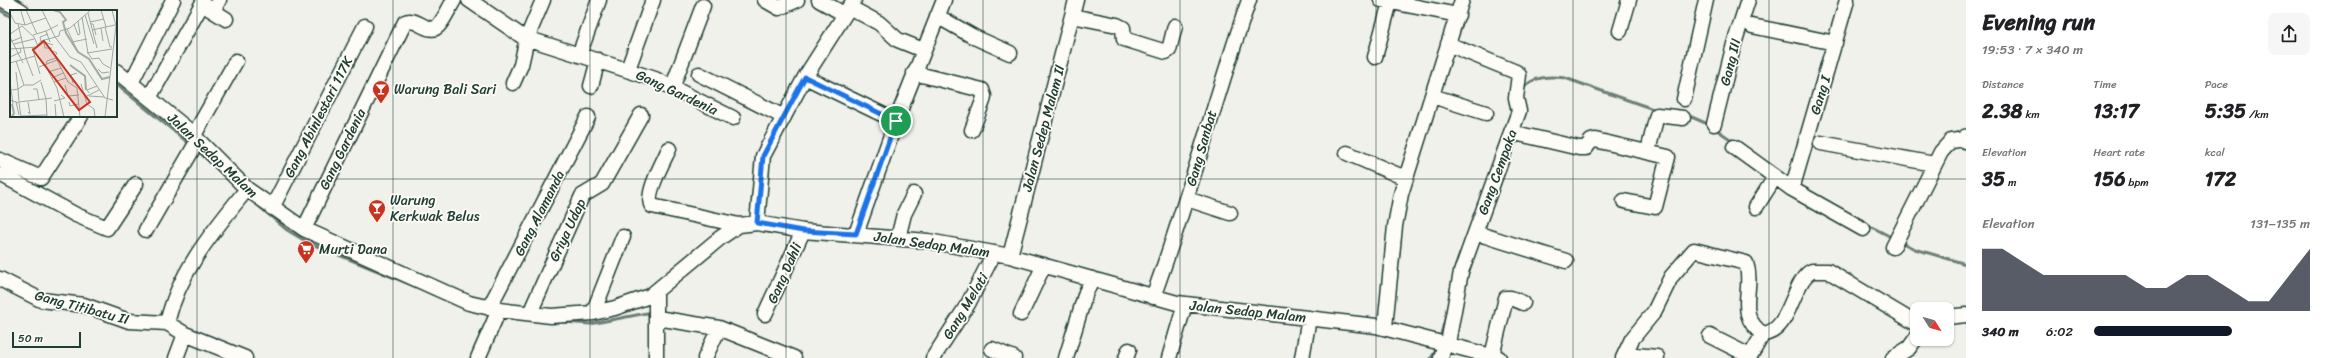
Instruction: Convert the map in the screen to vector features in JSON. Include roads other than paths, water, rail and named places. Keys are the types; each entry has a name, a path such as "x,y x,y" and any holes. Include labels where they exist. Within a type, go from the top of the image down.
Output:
{"street":[{"path":"3,0 20,10"},
{"path":"131,83 173,0"},
{"name":"Gang Gardenia","path":"304,229 405,22 414,20 428,29 433,29 438,26 454,0"},
{"name":"Gang Gardenia","path":"469,0 512,31 527,38 628,69 672,88 732,118"},
{"path":"513,83 521,65 527,38 543,0"},
{"path":"579,55 599,0"},
{"path":"628,69 653,0"},
{"path":"765,0 779,8 797,0"},
{"path":"819,0 849,7 879,23 898,40 923,50"},
{"path":"856,234 914,73 944,0"},
{"name":"Jalan Sedep Malam II","path":"1010,256 1076,0"},
{"name":"Gang Sanbat","path":"1152,297 1187,199 1209,119 1249,0"},
{"path":"1385,327 1396,220 1405,178 1462,0"},
{"path":"1620,30 1629,0"},
{"path":"1684,99 1706,0"},
{"name":"Gang III","path":"1714,124 1734,44 1748,0"},
{"name":"Gang I","path":"1793,186 1847,0"},
{"path":"1375,57 1385,1 1458,15"},
{"path":"149,98 202,4 216,5 226,19"},
{"path":"672,88 703,6"},
{"path":"757,223 763,156 805,77 849,7"},
{"path":"937,16 974,37 1010,53"},
{"path":"1072,16 1122,27 1124,39 1166,52 1169,50 1175,26"},
{"name":"Gang Abinlestari 117K","path":"272,208 365,26"},
{"path":"1752,26 1835,43"},
{"name":"Gang Cempaka","path":"1441,358 1443,342 1461,272 1511,132 1518,106 1519,79 1516,72 1448,44"},
{"path":"592,86 598,60"},
{"path":"146,230 195,142 236,62"},
{"name":"Jalan Sedap Malam","path":"117,72 149,98 195,142 244,193 272,208 304,229 447,294 496,312 530,313 551,316 593,313 641,300 656,292 708,248 739,225 757,223 803,231 898,238 994,253 1044,265 1152,297 1185,304 1385,327 1496,357"},
{"path":"914,73 982,90 984,96 983,101 972,130"},
{"path":"699,74 784,117"},
{"path":"805,77 896,121"},
{"path":"1432,96 1486,113"},
{"path":"1648,151 1657,115 1683,118"},
{"name":"Griya Udap","path":"530,313 582,196 602,184 641,116"},
{"path":"0,160 40,178 44,176 80,117"},
{"name":"Gang Alamanda","path":"478,358 496,312 588,117"},
{"path":"1511,132 1583,148 1588,148 1591,141 1595,140 1648,151 1669,158 1656,206 1652,207 1624,201"},
{"path":"1895,243 1934,164 1951,141 1966,139"},
{"path":"1821,143 1934,164"},
{"path":"1734,147 1776,178 1793,186 1863,229"},
{"path":"669,149 655,179 649,199 652,206 739,225"},
{"path":"1347,153 1405,178"},
{"path":"2,175 76,215 107,228 136,184"},
{"path":"1756,207 1776,178"},
{"path":"244,193 203,244 174,300 167,323 185,334 245,358"},
{"path":"898,238 904,214 914,194"},
{"path":"1187,199 1230,213"},
{"name":"Gang Dahli","path":"765,314 803,231"},
{"path":"1476,232 1566,261"},
{"path":"593,313 623,237"},
{"path":"1657,357 1624,356 1632,339 1654,312 1676,270 1696,250 1746,263 1747,304 1750,321 1753,326 1764,334"},
{"name":"Gang Melati","path":"933,358 968,304 994,253"},
{"path":"1021,314 1044,265"},
{"path":"1710,336 1750,357 1764,334 1772,331 1781,322 1809,272 1822,270 1831,273 1910,320"},
{"name":"Gang Titibatu II","path":"0,279 41,300 84,306 129,321 167,323"},
{"path":"1066,358 1086,292 1093,279"},
{"path":"656,292 656,358"},
{"path":"1496,357 1506,298 1511,298 1523,303"},
{"path":"1169,358 1185,304"},
{"path":"657,314 719,328 764,353 794,358"},
{"path":"1954,316 1966,315"},
{"path":"1302,358 1309,318"},
{"path":"705,358 719,328"},
{"path":"176,358 185,334"},
{"path":"1893,358 1910,346"},
{"path":"992,349 1014,358"}],"waterway":[{"path":"0,10 10,16"},
{"path":"1523,90 1526,85 1541,78 1565,78 1656,110"},
{"path":"117,85 191,145"},
{"path":"1687,115 1710,125"},
{"path":"1714,128 1736,143"},
{"path":"197,150 235,186"},
{"path":"253,201 287,230 307,242 417,287"},
{"path":"1866,224 1893,238"},
{"path":"1900,242 1915,249 1966,264"},
{"path":"563,322 590,324 652,312"},
{"path":"1440,338 1446,316"},
{"path":"1431,358 1437,349"}],"place":[{"name":"Warung Bali Sari","path":"381,104"},
{"name":"Warung Kerkwak Belus","path":"377,223"},
{"name":"Murti Dana","path":"306,264"}]}
